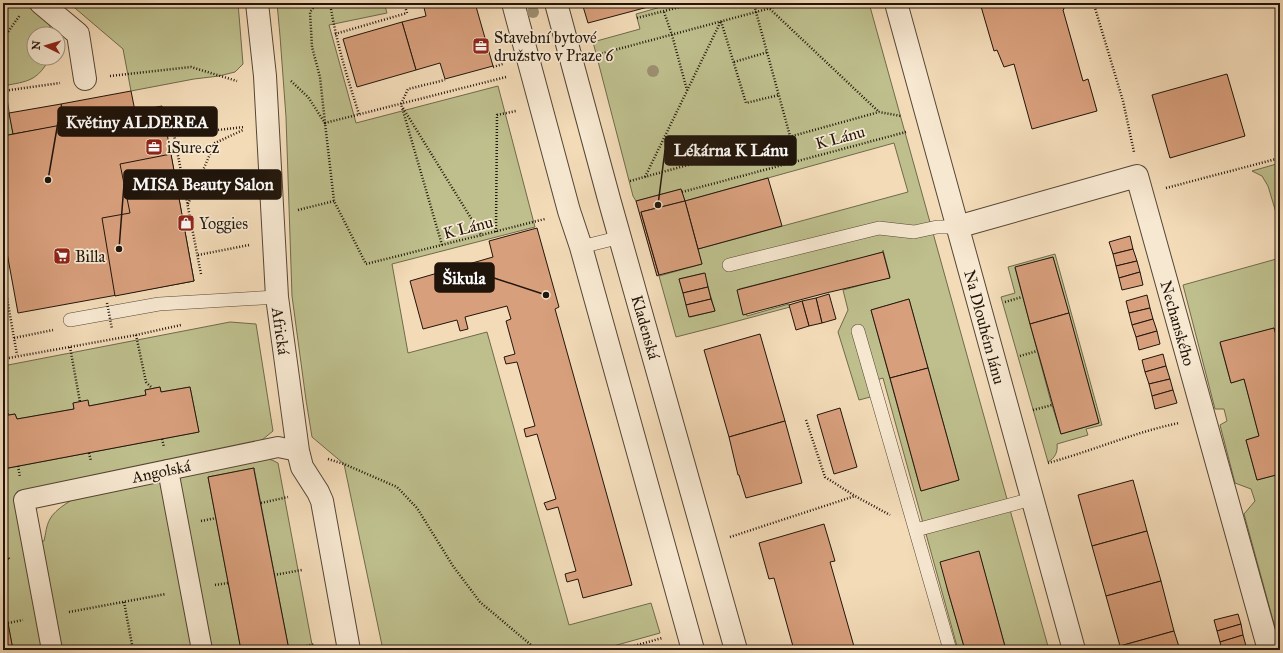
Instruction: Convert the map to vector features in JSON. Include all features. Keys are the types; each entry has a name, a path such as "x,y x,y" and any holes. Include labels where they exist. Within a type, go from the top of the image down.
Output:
{"street":[{"name":"Africká","path":"258,3 264,57 277,297 298,451 302,467 322,501 349,650"},
{"path":"513,3 569,212 581,248 693,650"},
{"name":"Kladenská","path":"556,3 609,198 736,650"},
{"name":"Na Dlouhém lánu","path":"896,3 1074,650"},
{"path":"33,6 78,34 85,79"},
{"path":"957,227 1140,185"},
{"name":"Nechanského","path":"1140,185 1269,650"},
{"name":"Angolská","path":"46,616 24,500 278,447 298,451"},
{"path":"168,470 202,650"},
{"path":"46,616 52,650"}],"lane":[{"path":"728,265 879,228 914,232 937,227 957,227"},
{"path":"581,248 621,237"},
{"path":"70,320 159,304 277,297"},
{"path":"858,331 950,650"},
{"path":"916,530 1032,499"}],"path":[{"path":"292,211 334,201 320,77 312,47 310,12 317,3"},
{"path":"330,3 335,34 359,114"},
{"path":"335,34 407,13 404,3"},
{"path":"637,18 695,3"},
{"path":"754,3 790,136"},
{"path":"594,56 788,3"},
{"path":"1095,3 1095,8 1124,101 1140,185 1280,158"},
{"path":"3,39 33,6"},
{"path":"769,8 879,112"},
{"path":"664,12 687,90"},
{"path":"721,21 746,102 779,94"},
{"path":"645,177 721,21"},
{"path":"734,62 768,52"},
{"path":"264,57 308,97 325,123"},
{"path":"493,67 503,64"},
{"path":"3,91 85,79 191,67 237,81"},
{"path":"325,123 506,77"},
{"path":"442,245 401,104 408,89 445,80"},
{"path":"401,104 482,236"},
{"path":"496,232 497,115 516,111"},
{"path":"630,182 879,112 907,118"},
{"path":"201,274 174,135 252,126"},
{"path":"188,204 215,144 245,129"},
{"name":"K Lánu","path":"682,192 910,131"},
{"name":"K Lánu","path":"334,201 366,264 546,219"},
{"path":"198,255 256,244"},
{"path":"3,275 17,355"},
{"path":"998,304 1022,297"},
{"path":"107,304 112,329"},
{"path":"3,358 174,327"},
{"path":"14,338 56,329"},
{"path":"136,335 146,382 152,388"},
{"path":"70,347 80,402"},
{"path":"1026,355 1037,351"},
{"path":"3,390 8,415"},
{"path":"1038,409 1052,405"},
{"path":"1025,470 1083,453 1160,427 1205,418"},
{"path":"806,420 825,477 855,496 916,530"},
{"path":"298,451 344,464 397,487 417,508 452,566 480,602 537,650"},
{"path":"729,538 855,496"},
{"path":"261,503 288,497"},
{"path":"3,551 10,561"},
{"path":"274,575 302,570"},
{"path":"8,623 228,583"},
{"path":"124,602 133,650"},
{"path":"620,650 662,638"},
{"path":"289,650 315,644"}],"green space":[{"path":"3,3 24,3 50,26 26,26 26,66 45,66 38,75 33,78 8,85 6,93 13,134 3,136"},
{"path":"69,3 238,3 243,64 235,72 219,76 194,79 131,91 123,49"},
{"path":"277,3 384,3 387,13 329,25 356,123 498,86 535,227 392,264 408,353 487,332 569,625 651,603 660,633 599,650 383,650 344,464 312,437 292,296 286,117"},
{"path":"675,3 869,3 1049,650 1006,650 979,552 947,588 965,650 958,650 883,378 870,382 874,396 859,400 838,332 848,310 843,290 890,277 883,250 883,252 848,262 847,260 847,262 739,289 747,316 789,304 790,307 676,337 659,276 702,264 698,249 908,192 894,143 685,201 681,189 636,201 633,196 593,42 640,29 636,14","holes":["704,273 715,311 690,317 679,279","909,299 959,480 921,491 871,310"]},
{"path":"1280,163 1280,226 1268,186 1262,176 1252,171"},
{"path":"1055,254 1102,425 1086,429 1088,435 1057,444 1056,454 1048,462 1001,297 1015,293 1008,267","holes":["1053,257 1099,423 1061,434 1015,268"]},
{"path":"1280,258 1280,349 1274,328 1220,343 1231,383 1244,379 1259,436 1246,440 1257,480 1280,474 1280,646 1244,514 1255,501 1251,489 1235,483 1220,425 1227,421 1224,409 1215,409 1183,285"},
{"path":"230,322 256,324 273,431 262,440 249,444 18,493 28,541 44,541 52,515 65,504 84,494 256,457 272,460 278,463 313,650 289,650 254,468 208,477 241,650 13,650 3,598 3,469 199,432 190,387 161,392 160,387 145,390 146,395 89,406 80,402 73,403 74,409 17,419 15,414 3,416 3,366"}],"building":[{"path":"423,3 475,3 493,66 445,79 440,63 416,70 402,22 426,16"},
{"path":"582,3 663,3 588,23"},
{"path":"980,3 1063,3 1063,10 1083,81 1088,79 1097,111 1032,129 1014,64 1004,67 997,50 994,51"},
{"path":"402,22 416,70 357,87 343,39"},
{"path":"1227,74 1245,136 1170,158 1152,95"},
{"path":"131,91 135,111 65,125 61,104"},
{"path":"61,104 65,125 13,134 9,113"},
{"path":"162,106 194,281 18,313 3,231 3,136"},
{"path":"171,154 194,281 115,296 102,218 130,213 120,164"},
{"path":"768,178 782,226 698,249 685,201"},
{"path":"681,189 685,201 641,212 659,275 657,276 636,201"},
{"path":"685,201 702,264 659,275 641,212"},
{"path":"537,228 559,307 555,309 632,585 583,598 578,579 567,582 565,574 576,571 558,507 547,510 544,503 556,499 537,434 526,437 524,429 535,426 517,362 506,364 504,357 515,354 506,321 511,319 507,306 465,317 468,329 460,331 457,320 423,329 410,281 493,257 489,241"},
{"path":"1130,236 1133,249 1113,254 1109,242"},
{"path":"1133,249 1137,261 1116,266 1113,254"},
{"path":"883,252 890,278 743,315 737,290"},
{"path":"1053,257 1069,313 1030,324 1015,267"},
{"path":"1137,261 1140,272 1119,278 1116,266"},
{"path":"1140,272 1143,285 1122,290 1119,278"},
{"path":"705,273 708,287 683,293 679,279"},
{"path":"708,287 711,299 686,305 683,293"},
{"path":"829,294 836,319 822,323 816,298"},
{"path":"1147,295 1150,308 1129,313 1126,301"},
{"path":"816,298 822,323 809,326 802,301"},
{"path":"711,299 715,311 689,317 686,305"},
{"path":"909,299 928,368 890,378 871,310"},
{"path":"802,301 809,326 796,330 789,305"},
{"path":"1150,308 1153,319 1132,325 1129,313"},
{"path":"1069,313 1099,423 1061,434 1030,324"},
{"path":"1153,319 1157,331 1136,337 1132,325"},
{"path":"1274,328 1280,349 1280,474 1257,480 1246,440 1259,436 1244,379 1231,383 1220,342"},
{"path":"1157,331 1160,344 1139,350 1136,337"},
{"path":"760,334 785,421 729,437 704,350"},
{"path":"1163,354 1166,366 1145,372 1142,360"},
{"path":"1166,366 1170,379 1149,384 1145,372"},
{"path":"928,368 959,480 921,491 890,378"},
{"path":"1170,379 1173,390 1152,396 1149,384"},
{"path":"160,387 161,392 190,387 199,432 3,469 3,416 15,414 17,419 74,409 73,403 88,400 89,406 146,395 145,390"},
{"path":"1173,390 1177,403 1155,409 1152,396"},
{"path":"840,408 857,467 834,474 817,415"},
{"path":"785,421 802,483 746,498 738,475 729,437"},
{"path":"254,468 289,650 241,650 208,477"},
{"path":"1133,480 1147,531 1092,546 1078,495"},
{"path":"824,524 835,561 830,562 855,650 794,650 774,578 769,579 759,543"},
{"path":"1147,531 1161,581 1106,596 1092,546"},
{"path":"979,551 1006,650 965,650 947,588 940,562"},
{"path":"1161,581 1174,631 1120,646 1106,596"},
{"path":"3,598 8,623 13,650 3,650"},
{"path":"1238,614 1241,624 1217,631 1214,620"},
{"path":"1241,624 1243,635 1220,642 1217,631"},
{"path":"1174,631 1180,650 1121,650 1120,646"},
{"path":"1243,635 1246,646 1232,650 1222,650 1220,642"}],"place":[{"name":"Stavební bytové družstvo v Praze 6","path":"481,46"},
{"name":"iSure.cz","path":"154,147"},
{"name":"Květiny ALDEREA","path":"48,180"},
{"name":"Lékárna K Lánu","path":"658,205"},
{"name":"Yoggies","path":"186,223"},
{"name":"MISA Beauty Salon","path":"119,249"},
{"name":"Billa","path":"62,256"},
{"name":"Šikula","path":"546,295"}]}
